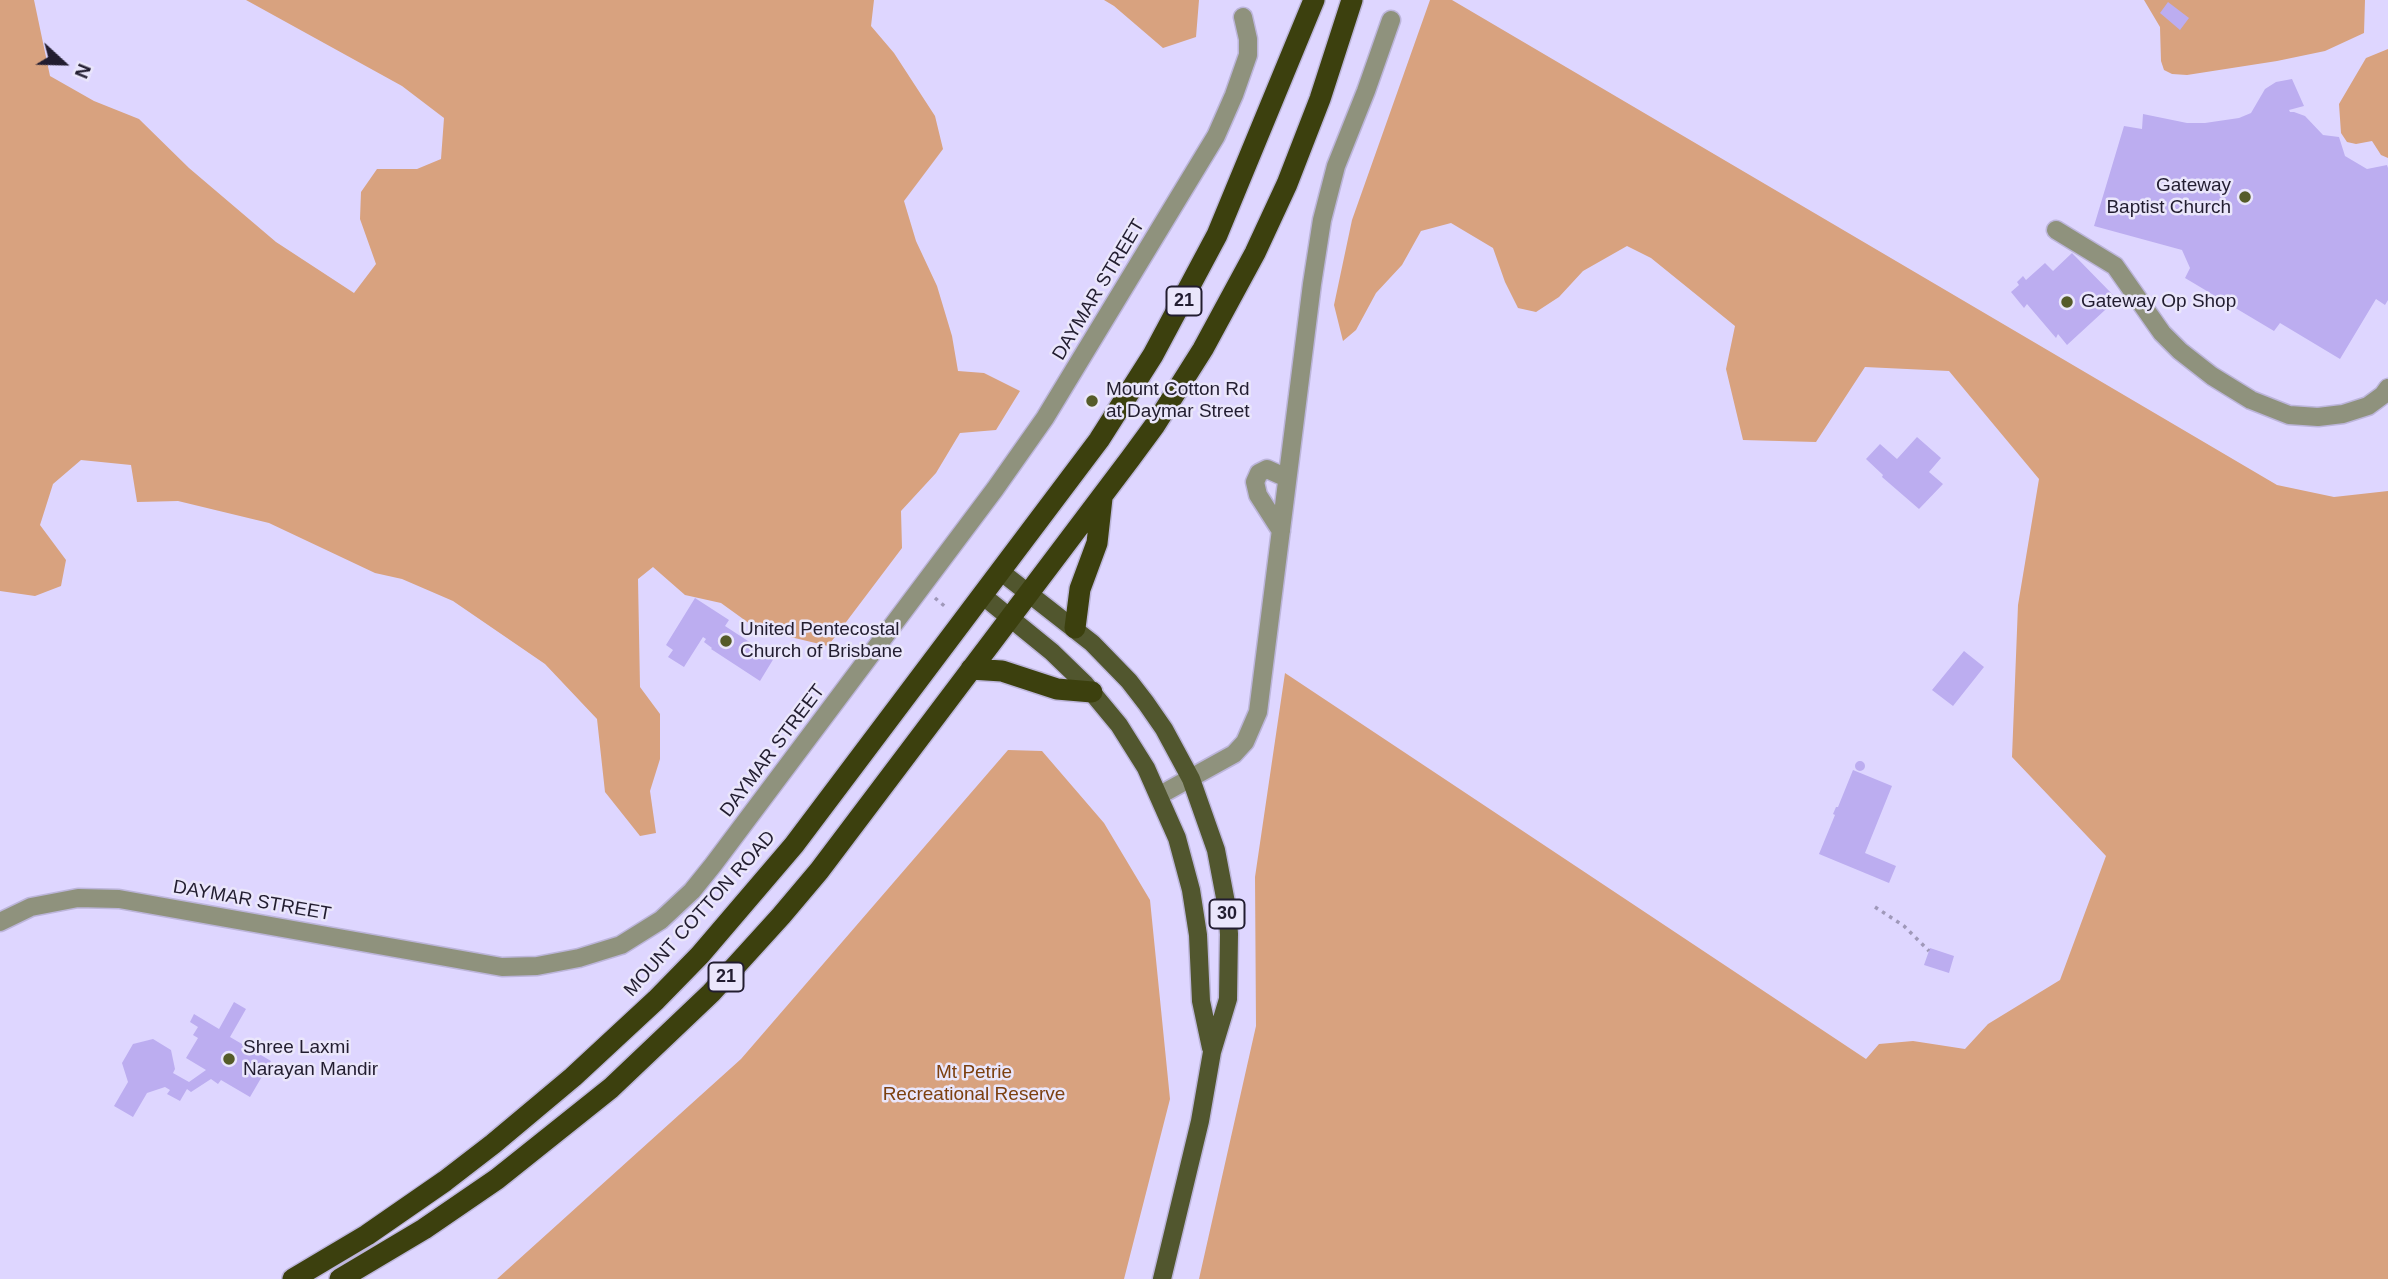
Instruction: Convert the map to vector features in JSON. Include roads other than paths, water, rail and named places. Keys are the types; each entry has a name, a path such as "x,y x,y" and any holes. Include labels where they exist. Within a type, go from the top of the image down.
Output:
{"highway":[{"name":"21","path":"982,596 1099,440 1176,316 1236,193 1314,0"},
{"name":"21","path":"340,1279 447,1214 539,1148 611,1088 683,1021 747,955 811,880 1030,593 1155,425 1182,383 1226,310 1255,253 1307,134 1352,0"},
{"path":"1075,628 1080,589 1097,542 1102,496"},
{"name":"MOUNT COTTON ROAD","path":"293,1279 402,1211 493,1144 573,1077 656,1000 700,956 767,878 982,596"},
{"path":"971,668 1009,672 1056,689 1092,692"}],"main road":[{"path":"1000,571 1030,593"},
{"name":"30","path":"1030,593 1075,628 1129,681 1146,703 1164,729 1191,779 1216,850 1227,908 1228,999 1212,1052 1200,1121 1162,1279"},
{"name":"30","path":"982,596 1067,666 1092,692 1133,746 1160,795 1177,838 1191,890 1198,935 1202,1001 1212,1052"}],"street":[{"name":"DAYMAR STREET","path":"0,922 31,907 78,898 119,899 502,967 537,966 579,958 621,945 661,920 692,891 713,865 995,489 1045,418 1216,136 1248,55 1248,39 1242,18"},
{"path":"1160,795 1240,748 1255,722 1261,696 1313,272 1322,220 1336,166 1391,20"},
{"path":"2056,230 2115,265 2162,333 2180,351 2212,376 2251,400 2289,415 2318,417 2343,414 2368,406 2384,395 2388,388"},
{"path":"1281,531 1258,495 1255,482 1259,473 1266,469 1287,478"}],"place":[{"name":"Gateway Baptist Church","path":"2245,197"},
{"name":"Gateway Op Shop","path":"2067,302"},
{"name":"Mount Cotton Rd at Daymar Street","path":"1092,401"},
{"name":"United Pentecostal Church of Brisbane","path":"726,641"},
{"name":"Shree Laxmi Narayan Mandir","path":"229,1059"}],"park label":[{"name":"Mt Petrie Recreational Reserve","path":"974,1084"}]}
